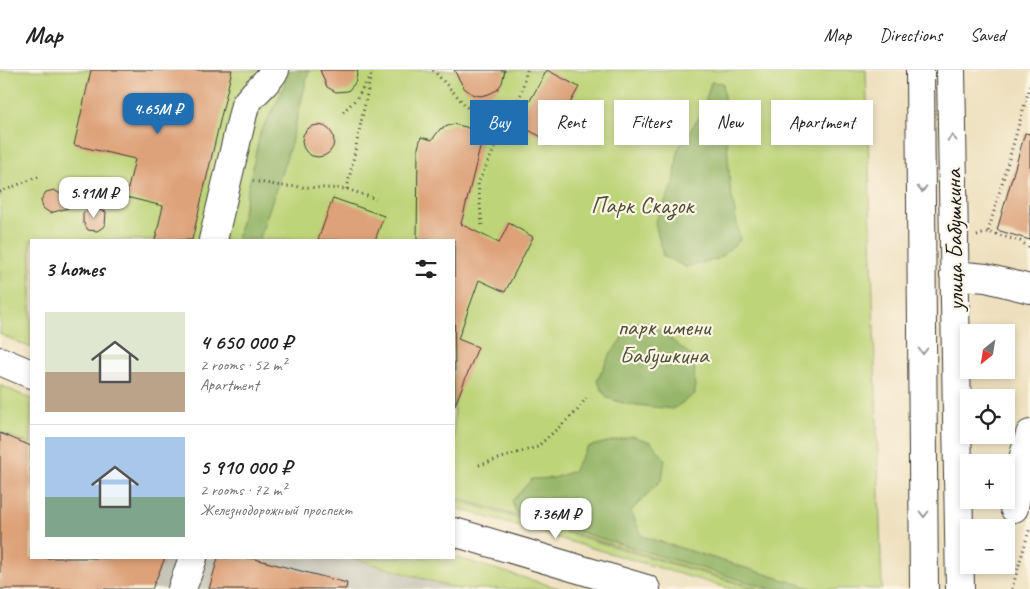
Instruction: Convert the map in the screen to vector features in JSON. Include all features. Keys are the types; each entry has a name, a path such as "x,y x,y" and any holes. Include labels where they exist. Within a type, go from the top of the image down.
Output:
{"street":[{"path":"213,239 245,105 252,94 276,70"},
{"name":"улица Бабушкина","path":"920,70 924,589"},
{"name":"улица Бабушкина","path":"951,70 960,589"},
{"path":"954,275 986,278 1030,289"},
{"path":"0,361 30,374"},
{"path":"1022,517 1021,466 1030,434"},
{"path":"455,532 646,589"},
{"path":"182,589 193,559"}],"path":[{"path":"347,189 372,70"},
{"path":"433,70 470,110"},
{"path":"518,100 527,70"},
{"path":"343,112 357,98 370,78"},
{"path":"988,232 1030,86"},
{"path":"482,226 478,183 496,145"},
{"path":"228,175 282,186 347,189 376,199"},
{"path":"0,192 40,176"},
{"path":"975,237 988,232 1020,241 1030,248"},
{"path":"479,465 537,447 577,411 586,398"},
{"path":"1012,589 1022,517"}],"shaded area":[{"path":"0,433 30,446 30,559 351,559 454,589 0,589"}],"green space":[{"name":"парк имени Бабушкина","path":"0,70 866,70 867,100 771,100 771,145 868,145 882,589 760,589 455,497 455,239 30,239 30,348 0,334"},
{"path":"290,70 309,70 290,147 259,239 237,239 260,133 278,100"},
{"path":"711,82 723,83 724,100 706,100"},
{"path":"699,118 699,145 727,145 730,186 740,240 718,259 686,267 663,256 655,222 674,183 678,149 681,145 689,145 689,132"},
{"path":"633,323 651,323 694,358 695,394 673,409 626,404 607,398 597,381 609,356"},
{"path":"0,385 30,399 30,444 0,432"},
{"path":"632,436 651,442 665,459 662,479 631,511 642,536 814,589 771,589 516,513 512,501 532,479 554,478 573,471 587,447"},
{"path":"455,499 756,589 731,589 455,507"},
{"path":"455,557 562,589 457,589 355,559 455,559"}],"building":[{"path":"91,70 232,70 192,239 155,239 163,206 126,197 135,159 74,145"},
{"path":"320,70 358,70 355,83 348,91 336,92 327,87"},
{"path":"454,70 505,70 502,83 497,90 480,96 472,94 464,88"},
{"path":"547,70 579,87 572,100 538,100 538,135 528,130 528,104"},
{"path":"453,124 470,129 470,145 481,145 461,224 499,243 509,223 533,237 505,292 479,280 458,339 478,347 455,405 455,239 417,239 418,148 421,137 432,140 440,129"},
{"path":"318,125 324,126 329,130 333,135 333,147 329,152 324,156 318,157 312,156 307,152 303,147 302,141 303,135 307,130 312,126"},
{"path":"1025,133 1030,134 1030,240 997,230"},
{"path":"54,190 62,195 68,208 50,213 43,208 41,200 46,192"},
{"path":"333,198 384,216 375,239 318,239"},
{"path":"92,208 106,212 105,226 97,231 88,230 83,222 83,213"},
{"path":"0,433 30,446 30,559 165,559 152,589 0,589"},
{"path":"218,559 255,559 347,583 346,589 209,589"}],"park label":[{"name":"Парк Сказок","path":"642,205"}]}
